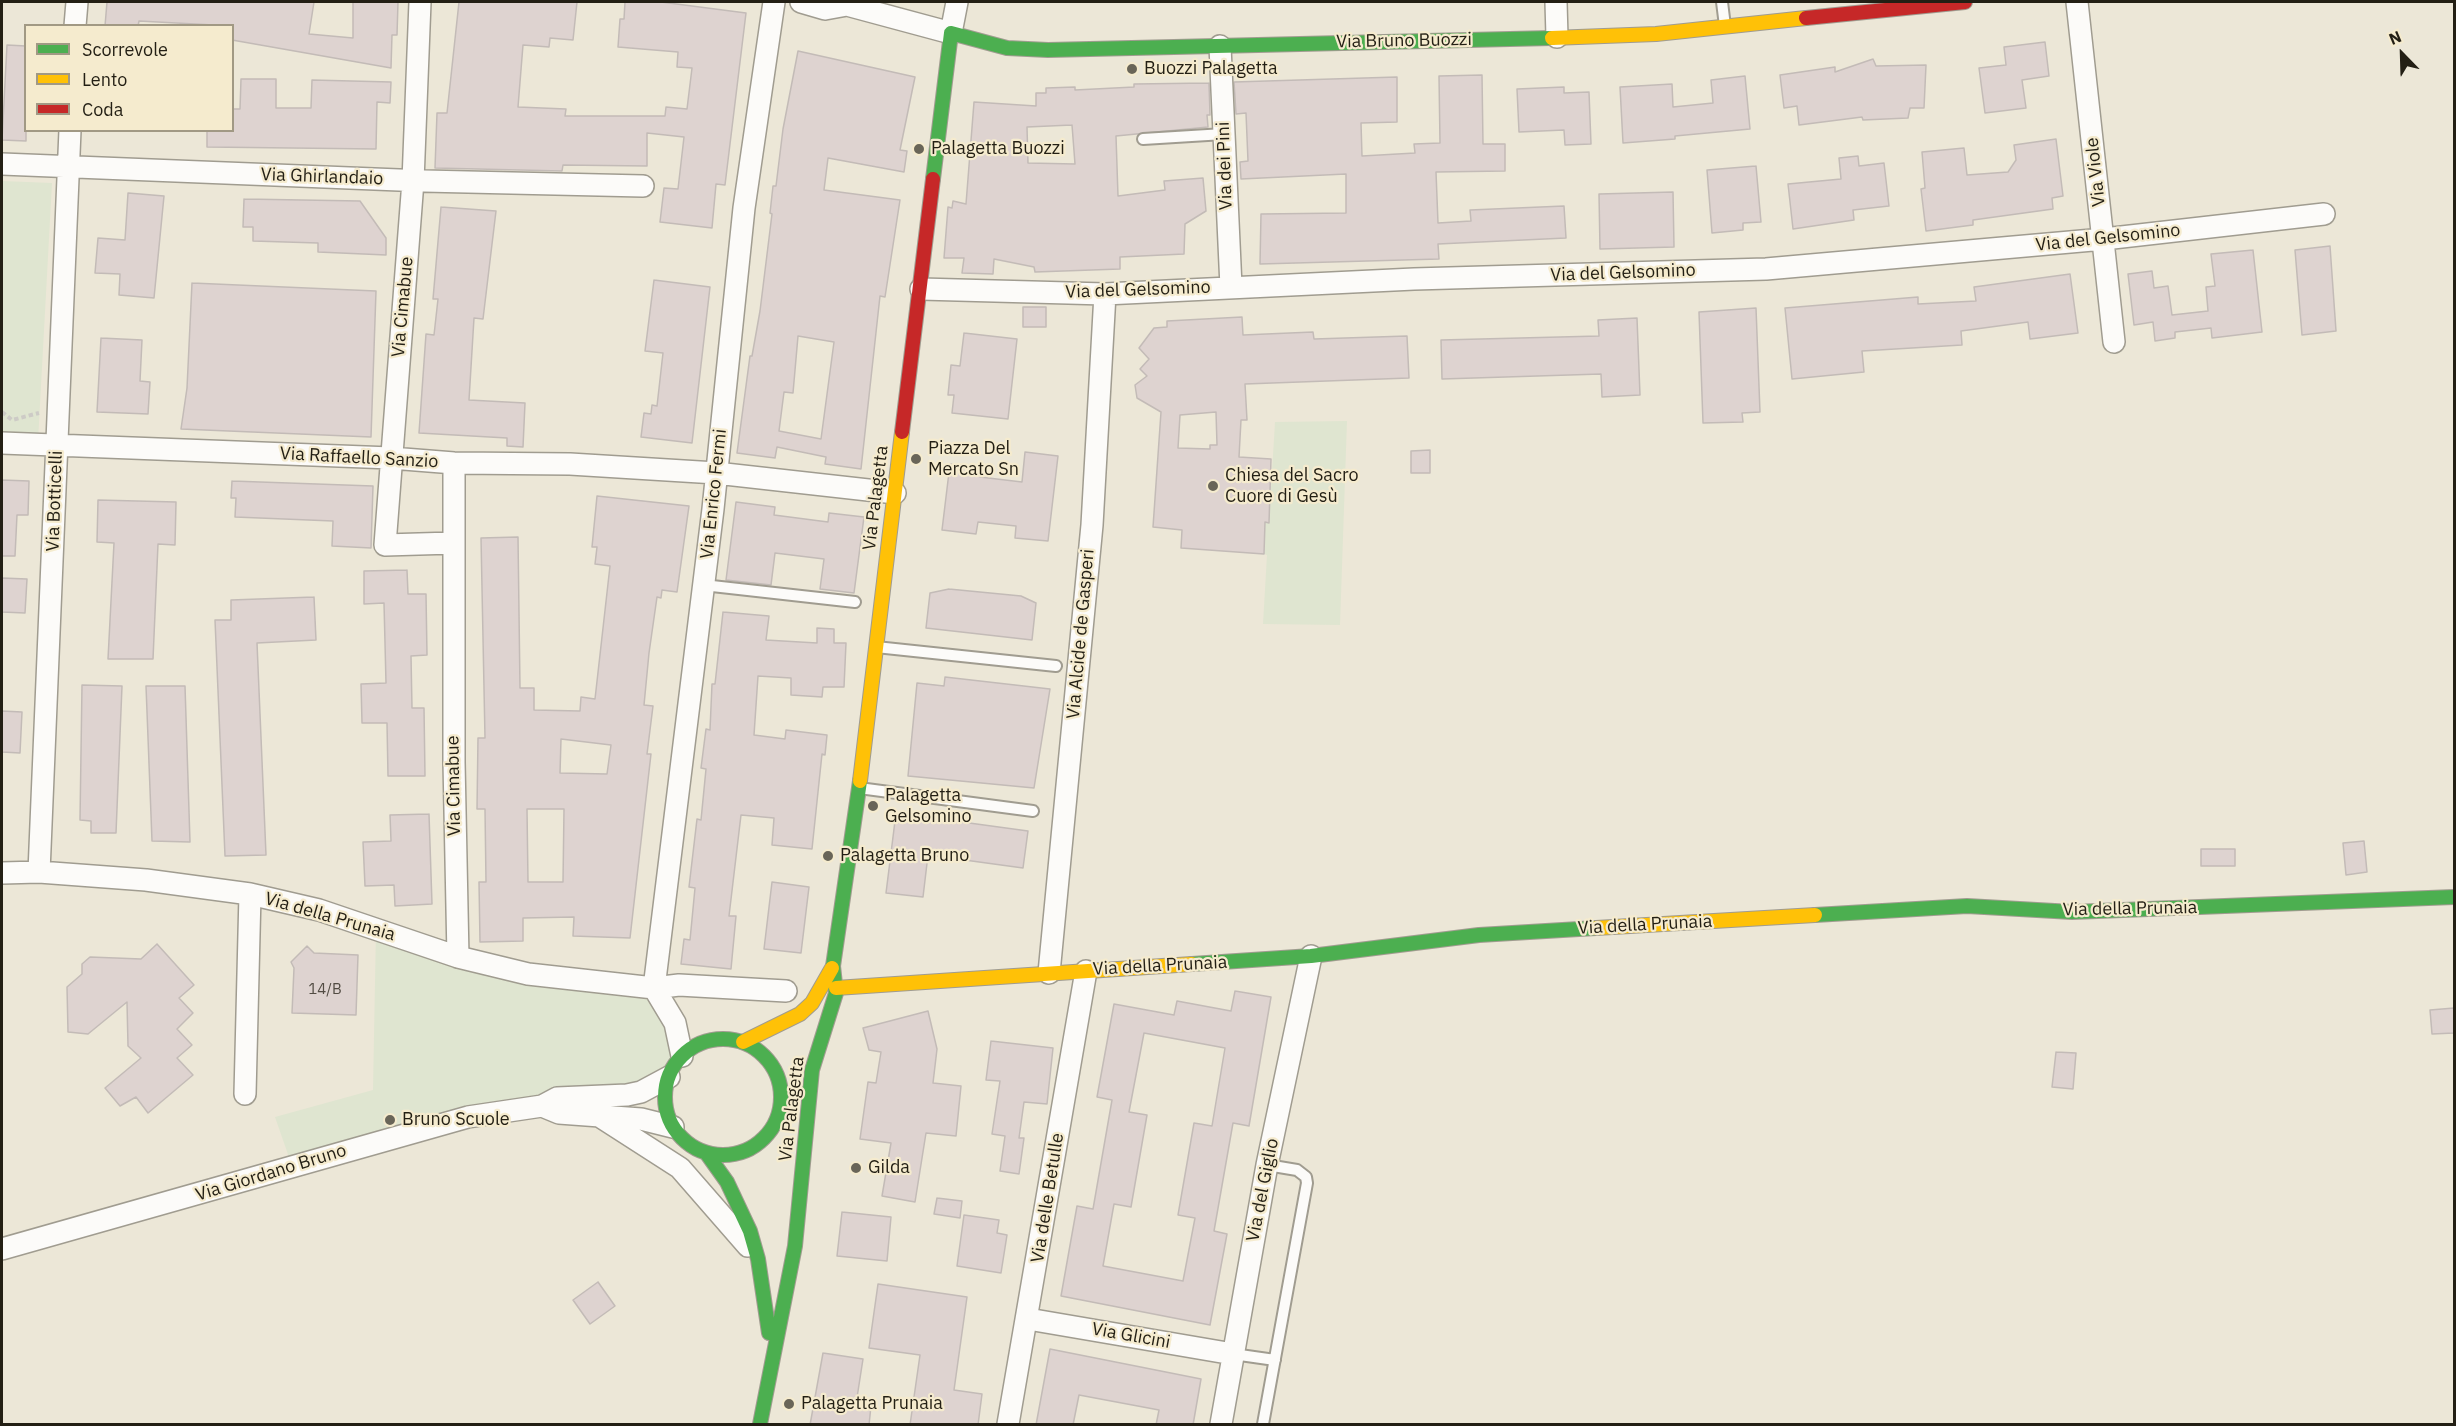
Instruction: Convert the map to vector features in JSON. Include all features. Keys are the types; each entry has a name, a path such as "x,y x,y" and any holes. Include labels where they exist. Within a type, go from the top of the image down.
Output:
{"street":[{"path":"75,24 76,2"},
{"name":"Via Cimabue","path":"420,2 413,181 385,545 453,543"},
{"name":"Via Enrico Fermi","path":"654,988 716,473 744,208 774,2"},
{"name":"Via Bruno Buozzi","path":"801,2 825,9 845,3 1007,48 1048,50 1656,33 1965,2"},
{"path":"951,33 957,2"},
{"path":"1556,2 1557,37"},
{"name":"Via Viole","path":"2077,2 2114,342"},
{"name":"Via Palagetta","path":"760,1425 793,1256 812,1070 835,994 833,966 859,788 951,33"},
{"name":"Via dei Pini","path":"1220,46 1231,287"},
{"name":"Via Botticelli","path":"39,872 70,132"},
{"name":"Via Ghirlandaio","path":"2,164 413,181 643,186"},
{"name":"Via del Gelsomino","path":"921,289 1105,294 1231,287 1766,269 2104,239 2324,214"},
{"name":"Via Alcide de Gasperi","path":"1049,973 1092,525 1105,294"},
{"name":"Via Raffaello Sanzio","path":"2,443 391,458 454,463 570,464 716,473 895,493"},
{"name":"Via Cimabue","path":"454,463 458,957"},
{"name":"Via della Prunaia","path":"2,873 39,872 146,880 250,894 319,910 458,957 528,974 654,988 679,985 786,991"},
{"path":"245,1094 250,894"},
{"name":"Via della Prunaia","path":"835,994 1049,973 1311,956 1479,935 1966,906 2072,912 2454,897"},
{"name":"Via del Giglio","path":"1221,1425 1267,1165 1311,956"},
{"name":"Via Palagetta","path":"743,1042 800,1014 812,1004 833,966"},
{"name":"Via delle Betulle","path":"1008,1425 1086,971"},
{"path":"654,988 675,1023 682,1056"},
{"name":"Via Palagetta","path":"807,1036 835,994"},
{"name":"Via Palagetta","path":"778,1119 762,1142 749,1150 736,1155 707,1154 688,1144 673,1127 665,1102 669,1077 682,1056 703,1043 715,1040 743,1042 753,1047 768,1059 782,1087"},
{"name":"Via Palagetta","path":"784,1135 778,1119 782,1087 791,1066"},
{"name":"Via Giordano Bruno","path":"2,1249 468,1117 542,1106 557,1098 614,1096 641,1092 669,1077"},
{"name":"Via Giordano Bruno","path":"542,1106 559,1113 641,1119 673,1127"},
{"path":"596,1114 680,1168 718,1209 758,1259"},
{"name":"Via Palagetta","path":"707,1154 736,1201 750,1231 758,1259 766,1304 772,1359"},
{"name":"Via Palagetta","path":"791,1157 801,1189"},
{"name":"Via Glicini","path":"1028,1319 1233,1354"}],"lane":[{"path":"1722,2 1725,26"},
{"path":"1143,138 1224,134"},
{"path":"703,585 855,603"},
{"path":"876,647 1056,666"},
{"path":"859,788 1033,811"},
{"path":"1263,1425 1307,1183 1306,1177 1297,1170 1267,1165"},
{"path":"1233,1354 1275,1360"}],"path":[{"path":"2,412 12,420 43,412 58,413"}],"green space":[{"path":"2,181 52,183 38,441 2,439"},
{"path":"1347,421 1340,625 1263,624 1267,555 1264,554 1265,522 1269,522 1275,422"},
{"path":"376,929 420,943 654,988 682,1056 669,1077 570,1097 292,1166 275,1117 373,1090"}],"building":[{"path":"107,2 314,2 309,34 353,38 353,2 398,2 397,35 392,35 391,68 234,40 234,24 139,21 138,24 105,24"},
{"path":"459,2 577,2 573,40 550,38 549,47 523,45 518,107 566,109 565,116 665,116 666,107 687,109 692,68 677,67 678,52 618,47 620,19 624,19 625,2 661,2 746,13 725,185 716,184 712,228 660,222 664,188 678,189 684,137 647,133 647,166 563,165 562,171 435,168 437,113 447,113"},
{"path":"2045,42 2049,76 2022,80 2026,108 1985,113 1979,68 2006,65 2004,47"},
{"path":"7,45 24,46 24,132 26,132 26,141 2,140"},
{"path":"798,51 915,77 900,150 907,151 904,172 828,158 824,190 900,200 885,297 880,296 861,469 825,464 826,457 777,447 775,458 737,453 750,356 752,356 760,311 772,214 770,213 773,186 776,186 783,129","holes":["798,336 834,342 821,439 779,431 784,392 793,393"]},
{"path":"1873,59 1876,66 1926,65 1924,108 1910,108 1908,118 1863,120 1862,117 1799,125 1797,106 1784,108 1780,75 1835,67 1835,72"},
{"path":"1482,75 1483,144 1505,144 1505,171 1436,172 1438,223 1471,221 1470,210 1564,206 1566,238 1438,244 1439,259 1260,264 1261,214 1346,213 1346,174 1241,179 1240,162 1248,161 1246,113 1236,114 1234,82 1397,77 1397,122 1361,123 1362,156 1415,153 1414,144 1440,143 1439,76"},
{"path":"1745,76 1750,129 1623,143 1620,87 1672,84 1673,107 1713,103 1711,80"},
{"path":"241,79 276,79 276,108 311,108 312,80 391,82 390,103 377,102 376,149 207,147 207,132 234,132 234,109 240,109"},
{"path":"1209,83 1208,127 1116,136 1118,196 1165,190 1164,181 1203,178 1206,211 1185,224 1184,254 1120,257 1120,269 1035,272 1034,267 994,259 993,274 962,273 964,258 944,258 948,207 952,208 953,201 966,204 974,102 1036,106 1036,93 1046,93 1046,88 1075,87 1075,90 1134,87 1134,84","holes":["1072,125 1075,164 1028,163 1027,127"]},
{"path":"1564,87 1564,93 1589,92 1591,144 1565,145 1564,130 1519,132 1517,89"},
{"path":"2056,139 2063,196 2052,198 2053,209 1973,220 1973,225 1926,231 1921,189 1925,188 1922,152 1964,148 1967,175 2008,172 2016,160 2014,145"},
{"path":"1858,156 1859,166 1884,163 1889,206 1853,210 1854,220 1793,229 1788,184 1841,179 1839,158"},
{"path":"1756,166 1761,222 1743,223 1743,230 1712,233 1707,170"},
{"path":"1673,192 1674,247 1600,249 1599,194"},
{"path":"128,193 164,196 154,298 119,295 120,274 95,273 98,238 125,240"},
{"path":"244,199 360,201 386,238 386,255 318,252 318,243 253,241 253,227 243,227"},
{"path":"441,207 496,211 483,319 474,318 469,400 525,403 523,447 507,446 507,438 419,433 426,334 434,335 438,299 433,299"},
{"path":"2330,246 2336,331 2302,335 2295,250"},
{"path":"2253,250 2262,332 2212,338 2211,328 2175,332 2175,338 2155,341 2153,322 2134,325 2128,274 2152,271 2154,288 2168,286 2172,315 2208,311 2206,287 2215,286 2211,254"},
{"path":"2070,274 2078,333 2030,339 2028,322 1961,331 1962,345 1862,351 1864,372 1792,379 1785,308 1918,297 1918,304 1976,301 1974,287"},
{"path":"654,280 710,287 692,443 641,437 644,413 651,414 652,405 657,406 663,353 645,351"},
{"path":"192,283 376,291 371,437 181,429 187,388"},
{"path":"1023,307 1046,307 1046,327 1023,327"},
{"path":"1756,308 1760,412 1742,413 1743,422 1703,423 1699,312"},
{"path":"1242,317 1243,335 1313,332 1314,339 1407,336 1409,378 1245,384 1247,420 1241,420 1239,457 1271,459 1269,523 1265,522 1264,554 1181,548 1182,530 1153,527 1161,412 1137,398 1135,385 1147,376 1140,369 1149,359 1139,348 1154,328 1167,327 1167,321","holes":["1216,412 1217,445 1210,445 1210,449 1178,448 1180,415"]},
{"path":"1637,318 1640,395 1602,397 1601,374 1442,379 1441,340 1599,336 1598,320"},
{"path":"964,333 1017,339 1008,419 952,413 954,395 948,395 951,365 960,366"},
{"path":"101,338 142,340 140,381 150,382 148,414 97,412"},
{"path":"1430,450 1430,473 1411,473 1411,451"},
{"path":"1025,452 1058,456 1048,541 1015,538 1016,526 978,522 976,534 942,530 950,464 981,468 980,477 1022,482"},
{"path":"2,480 29,481 28,515 17,515 15,556 2,556"},
{"path":"232,481 373,486 371,548 332,546 333,521 235,517 236,498 231,498"},
{"path":"597,496 689,506 677,592 662,590 661,598 657,597 649,653 644,705 653,706 647,754 651,754 630,938 573,936 574,917 523,918 523,941 480,942 479,882 486,882 485,809 477,809 478,738 485,738 481,538 518,537 520,688 534,688 534,710 580,711 581,697 595,699 610,566 595,564 597,547 592,547","holes":["561,739 611,745 607,774 560,773","527,809 564,809 563,882 528,882"]},
{"path":"98,500 176,502 175,545 158,544 153,659 108,659 114,543 97,542"},
{"path":"736,502 775,507 774,515 828,522 829,513 864,517 854,593 820,589 824,559 775,553 771,585 726,580"},
{"path":"407,570 408,594 426,594 427,655 411,656 412,708 424,708 425,776 388,776 387,723 362,723 361,684 386,683 384,603 364,604 364,571"},
{"path":"2,578 27,579 25,613 2,612"},
{"path":"949,589 1021,596 1036,603 1032,640 926,628 930,593"},
{"path":"314,597 316,640 257,643 266,855 225,856 215,620 231,620 231,600"},
{"path":"723,612 769,616 766,640 817,643 817,628 834,629 834,643 846,643 844,687 823,687 822,697 791,695 791,678 758,676 754,735 785,739 786,730 827,735 825,755 822,754 812,849 772,845 774,818 741,815 729,916 736,916 731,969 681,964 684,939 690,940 695,888 689,887 697,819 701,820 706,769 701,768 706,729 710,730 712,684 715,684"},
{"path":"945,677 1050,689 1034,788 908,776 917,683 944,686"},
{"path":"82,685 122,686 116,833 91,833 91,821 80,820"},
{"path":"146,686 185,686 190,842 152,841"},
{"path":"2,711 22,712 20,753 2,752"},
{"path":"896,813 1028,831 1023,868 928,855 923,897 886,893"},
{"path":"429,814 432,904 395,906 394,885 365,886 363,842 391,841 390,815"},
{"path":"2364,841 2367,872 2346,875 2343,843"},
{"path":"2201,849 2235,849 2235,866 2201,866"},
{"path":"772,882 809,887 801,953 764,949"},
{"path":"157,944 194,985 179,998 193,1013 177,1029 192,1045 177,1058 193,1075 148,1113 136,1097 120,1106 105,1088 141,1058 128,1046 127,1002 88,1034 68,1032 67,987 82,974 82,964 90,957 141,959"},
{"path":"307,946 314,953 358,955 356,1015 292,1013 294,968 291,962"},
{"path":"1235,991 1271,997 1249,1126 1233,1123 1214,1231 1227,1234 1210,1325 1061,1296 1077,1206 1093,1209 1112,1100 1097,1097 1114,1004 1174,1015 1177,1001 1231,1011","holes":["1144,1033 1225,1048 1212,1126 1194,1123 1178,1215 1195,1218 1183,1281 1103,1266 1114,1204 1131,1207 1147,1115 1129,1112"]},
{"path":"2454,1008 2454,1033 2432,1034 2430,1010"},
{"path":"928,1011 937,1049 933,1083 961,1086 956,1136 926,1133 915,1202 882,1196 891,1143 860,1139 868,1082 876,1083 881,1052 869,1050 863,1028"},
{"path":"991,1041 1053,1048 1047,1104 1024,1102 1019,1138 1024,1138 1019,1174 1000,1171 1005,1136 992,1134 1000,1081 986,1080"},
{"path":"2056,1052 2076,1053 2073,1089 2052,1087"},
{"path":"937,1198 962,1201 960,1218 934,1214"},
{"path":"842,1212 891,1217 887,1261 837,1256"},
{"path":"964,1215 999,1220 997,1233 1007,1235 1001,1273 957,1266"},
{"path":"598,1282 615,1306 590,1324 573,1300"},
{"path":"878,1284 967,1297 954,1390 982,1394 978,1425 910,1425 920,1355 869,1348"},
{"path":"1050,1349 1201,1379 1193,1425 1156,1425 1159,1410 1079,1395 1073,1425 1036,1425"},
{"path":"823,1353 863,1359 856,1404 871,1406 869,1425 810,1425"}],"traffic: fast":[{"path":"933,179 951,33 1007,48 1048,50 1552,38"},
{"path":"760,1424 795,1246 812,1070 836,993 833,966 860,781"},
{"path":"1815,915 1967,906 2072,912 2454,897"},
{"path":"1192,964 1311,956 1479,935 1596,928"},
{"path":"723,1039 745,1043 764,1056 777,1075 781,1097 777,1119 764,1138 745,1151 723,1155 701,1151 682,1138 669,1119 665,1097 669,1075 682,1056 701,1043 723,1039"},
{"path":"707,1154 727,1182 750,1231 758,1259 769,1333"}],"traffic: slow":[{"path":"1552,38 1656,34 1806,18"},
{"path":"860,781 902,432"},
{"path":"1596,928 1815,915"},
{"path":"836,988 1192,964"},
{"path":"743,1042 800,1014 812,1003 832,968"}],"traffic: jam":[{"path":"1806,18 1965,2"},
{"path":"902,432 933,179"}],"place":[{"name":"Buozzi Palagetta","path":"1132,69"},
{"name":"Palagetta Buozzi","path":"919,149"},
{"name":"Piazza Del Mercato Sn","path":"916,459"},
{"name":"Chiesa del Sacro Cuore di Gesù","path":"1213,486"},
{"name":"Palagetta Gelsomino","path":"873,806"},
{"name":"Palagetta Bruno","path":"828,856"},
{"name":"Bruno Scuole","path":"390,1120"},
{"name":"Gilda","path":"856,1168"},
{"name":"Palagetta Prunaia","path":"789,1404"}]}
